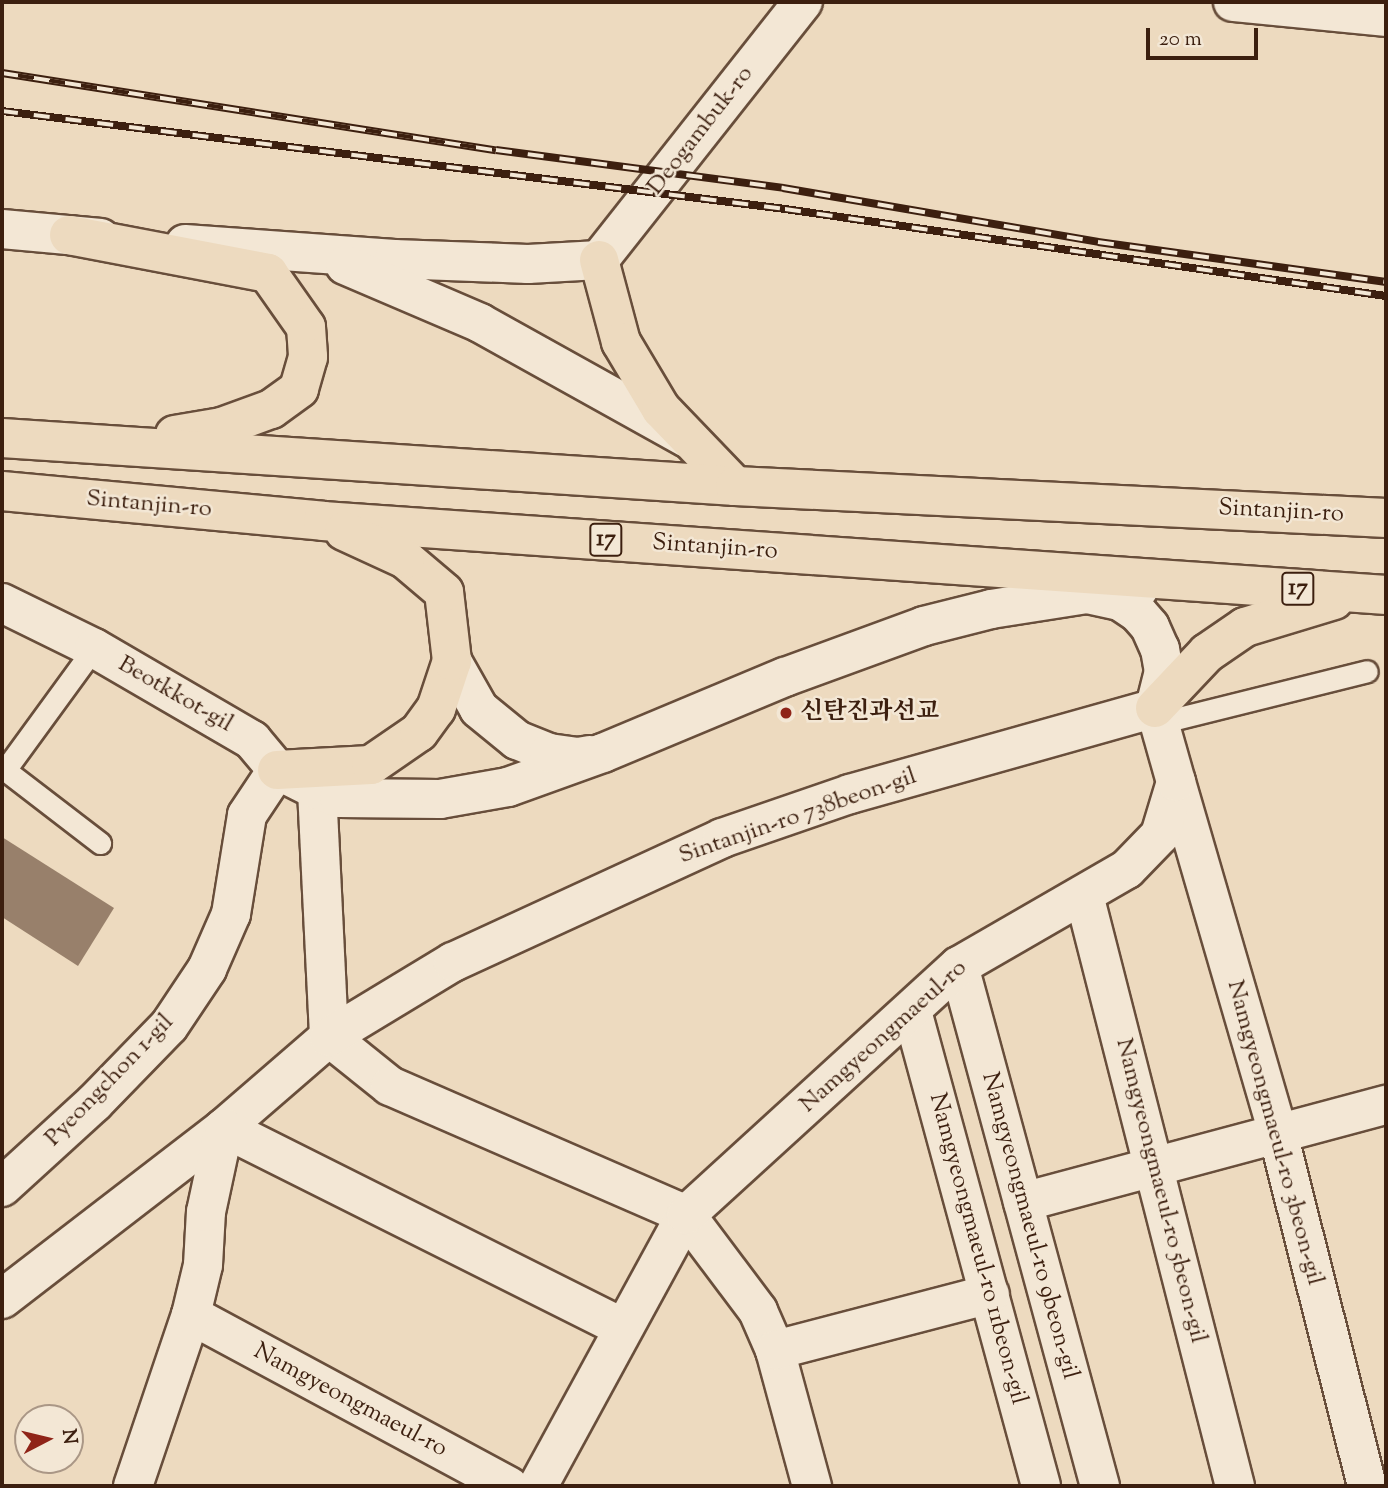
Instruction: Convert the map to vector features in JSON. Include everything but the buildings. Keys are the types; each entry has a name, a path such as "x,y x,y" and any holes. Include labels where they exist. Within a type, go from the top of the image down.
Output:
{"main road":[{"path":"69,235 268,273 306,327 308,357 299,389 271,409 222,427 117,446"},
{"path":"599,260 621,342 661,409 735,486"},
{"name":"Sintanjin-ro","path":"2,438 735,486 1386,517"},
{"name":"Sintanjin-ro","path":"2,491 323,521 1373,594"},
{"path":"277,770 371,765 419,732 436,709 452,661 444,592 405,559 323,521"},
{"path":"1157,715 1207,653 1245,627 1373,594"}],"street":[{"name":"Deogambuk-ro","path":"599,260 803,2"},
{"path":"1233,2 1386,17"},
{"path":"2,229 317,253 528,264 599,260"},
{"path":"317,253 480,323 691,440"},
{"path":"813,1486 775,1350 758,1311 686,1215 390,1086 329,1037 328,794 440,799 508,787 603,753 785,677 924,626 991,609 1087,593 1211,583"},
{"path":"1087,593 1120,601 1138,613 1150,627 1160,649 1164,671 1157,715 1176,782"},
{"name":"Beotkkot-gil","path":"2,603 94,648 252,740 277,770 328,794"},
{"path":"452,661 479,709 517,740 549,753 578,757 603,753"},
{"name":"Sintanjin-ro 738beon-gil","path":"2,1299 224,1128 329,1037 453,962 722,838 850,794 1157,715"},
{"name":"Pyeongchon 1-gil","path":"2,1187 94,1103 161,1034 207,969 231,914 247,815 277,770"},
{"name":"Namgyeongmaeul-ro","path":"538,1486 686,1215 959,966 1127,869 1160,835 1176,782"},
{"name":"Namgyeongmaeul-ro 3beon-gil","path":"1176,782 1278,1134 1367,1486"},
{"name":"Namgyeongmaeul-ro 5beon-gil","path":"1084,895 1156,1168 1235,1486"},
{"name":"Namgyeongmaeul-ro 9beon-gil","path":"959,966 1100,1486"},
{"name":"Namgyeongmaeul-ro 11beon-gil","path":"912,1011 1041,1486"},
{"path":"1023,1202 1386,1105"},
{"path":"133,1486 191,1315 203,1265 206,1212 224,1128 623,1328"},
{"path":"775,1350 990,1294"},
{"name":"Namgyeongmaeul-ro","path":"191,1315 509,1486"}],"lane":[{"path":"94,648 4,769 100,843"},
{"path":"1157,715 1367,671"}],"railway":[{"path":"2,73 496,150 783,188 1098,242 1386,282"},
{"path":"2,111 785,209 1386,296"}],"place":[{"name":"신탄진과선교","path":"786,713"}]}
